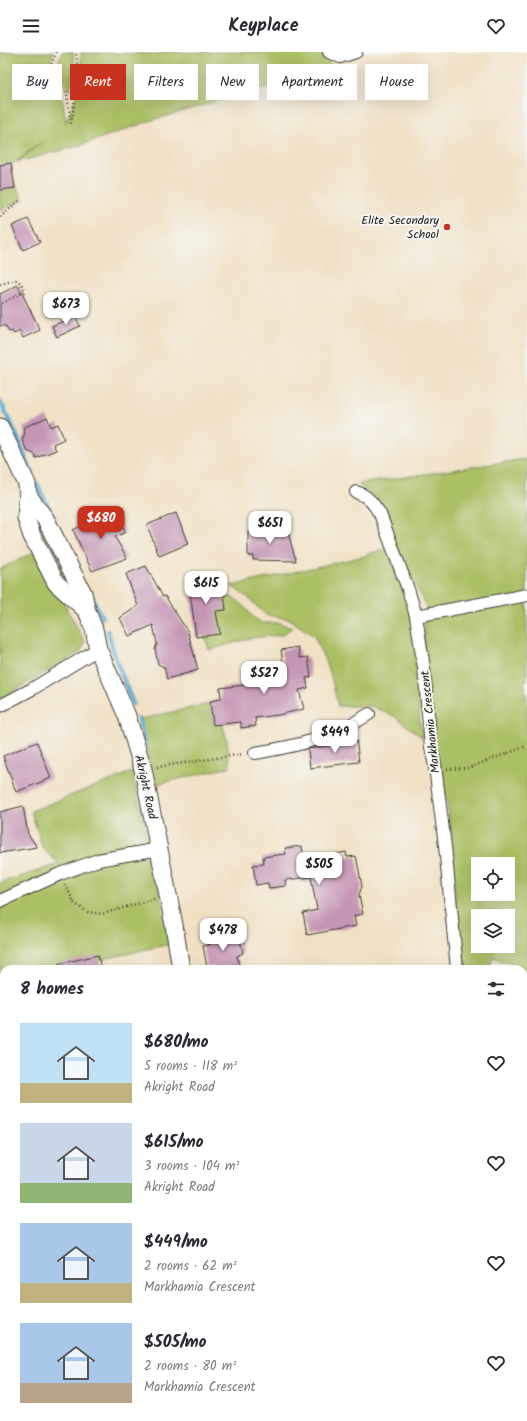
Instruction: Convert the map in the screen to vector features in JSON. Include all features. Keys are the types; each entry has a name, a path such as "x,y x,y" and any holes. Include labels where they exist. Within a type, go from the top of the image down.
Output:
{"street":[{"path":"329,52 340,57 356,52"},
{"name":"Akright Road","path":"0,427 27,484 28,495 39,509 56,538 82,593 87,612 94,629 98,648 127,716 143,769 180,965"},
{"name":"Markhamia Crescent","path":"356,492 365,495 374,503 380,514 408,589 416,616 424,668 431,747 435,766 457,965"},
{"path":"416,616 527,596"},
{"path":"0,706 32,689 98,648"},
{"path":"255,753 317,740 352,725 369,714"},
{"path":"0,901 60,874 98,860 159,849"}],"path":[{"path":"56,52 52,66 67,94 71,124 78,78 76,52"},
{"path":"0,217 19,201"},
{"path":"0,284 16,280 21,283 25,291 1,304"},
{"path":"435,766 442,769 468,768 527,746"},
{"path":"143,769 255,753"},
{"path":"60,874 75,904 88,912 102,914 168,895"}],"green space":[{"path":"0,52 53,52 50,64 12,64 12,100 62,100 66,122 75,100 126,100 126,64 81,64 81,53 160,54 161,52 323,52 330,64 267,64 267,87 259,89 259,64 206,64 206,100 221,100 155,119 82,145 17,162 42,142 7,168 23,200 0,210"},
{"path":"62,52 73,52 74,64 70,64 70,91 62,77 62,64 57,64"},
{"path":"525,459 527,464 527,680 524,681 527,700 527,965 512,965 493,957 490,965 463,965 457,916 450,823 442,769 427,726 424,640 426,606 404,563 379,501 358,484"},
{"path":"387,549 413,617 420,724 423,738 394,716 371,706 338,706 330,672 314,636 289,619 266,615 247,597 231,586 365,556 370,553"},
{"path":"36,551 85,642 81,651 0,699 0,569"},
{"path":"224,596 234,598 243,605 254,618 262,623 280,623 292,628 282,635 251,638 209,650 199,619"},
{"path":"217,702 227,741 230,767 153,785 141,719"},
{"path":"132,772 158,884 170,944 77,965 0,965 0,883 59,864 43,849 31,811"}],"building":[{"path":"11,163 15,188 0,190 0,165"},
{"path":"28,219 40,242 23,250 12,226"},
{"path":"18,285 40,330 23,338 20,331 14,334 12,331 9,332 6,326 0,326 0,294"},
{"path":"75,316 80,326 57,337 52,326"},
{"path":"47,417 51,427 58,424 64,439 53,444 56,450 36,458 34,454 27,451 22,440 25,433 23,428"},
{"path":"113,509 126,532 115,537 127,558 92,571 73,530"},
{"path":"176,513 188,544 159,556 147,525"},
{"path":"253,527 272,527 272,531 287,529 296,561 253,560 253,556 248,556 248,531 253,531"},
{"path":"146,566 163,597 165,596 188,632 198,670 167,679 164,667 158,664 155,649 157,644 153,625 129,636 120,618 138,606 126,574"},
{"path":"211,574 213,588 223,586 226,610 216,611 220,634 196,637 188,577"},
{"path":"298,647 300,658 308,657 311,677 306,678 308,688 299,690 304,709 278,715 255,718 256,726 241,728 241,722 213,725 210,701 221,699 220,688 286,680 281,650"},
{"path":"356,737 359,762 310,768 308,749 340,744 339,739"},
{"path":"37,742 51,778 16,792 3,756"},
{"path":"23,806 28,834 37,847 0,853 0,812"},
{"path":"302,846 304,860 346,852 347,857 356,856 362,886 359,895 363,914 354,916 356,926 307,935 303,913 317,910 311,877 285,880 286,886 269,888 268,883 256,885 253,865 264,864 263,857 286,854 285,848"},
{"path":"227,933 228,936 235,935 236,940 240,940 243,953 237,956 239,965 207,965 203,946 211,944 210,941 215,940 214,935"},
{"path":"98,955 100,965 58,965"}],"waterway":[{"path":"0,401 16,434 32,473"},
{"path":"37,484 53,517"},
{"path":"91,595 102,618"},
{"path":"108,631 115,657 133,704"},
{"path":"139,719 145,747"}],"place":[{"name":"Elite Secondary School","path":"447,227"}]}
